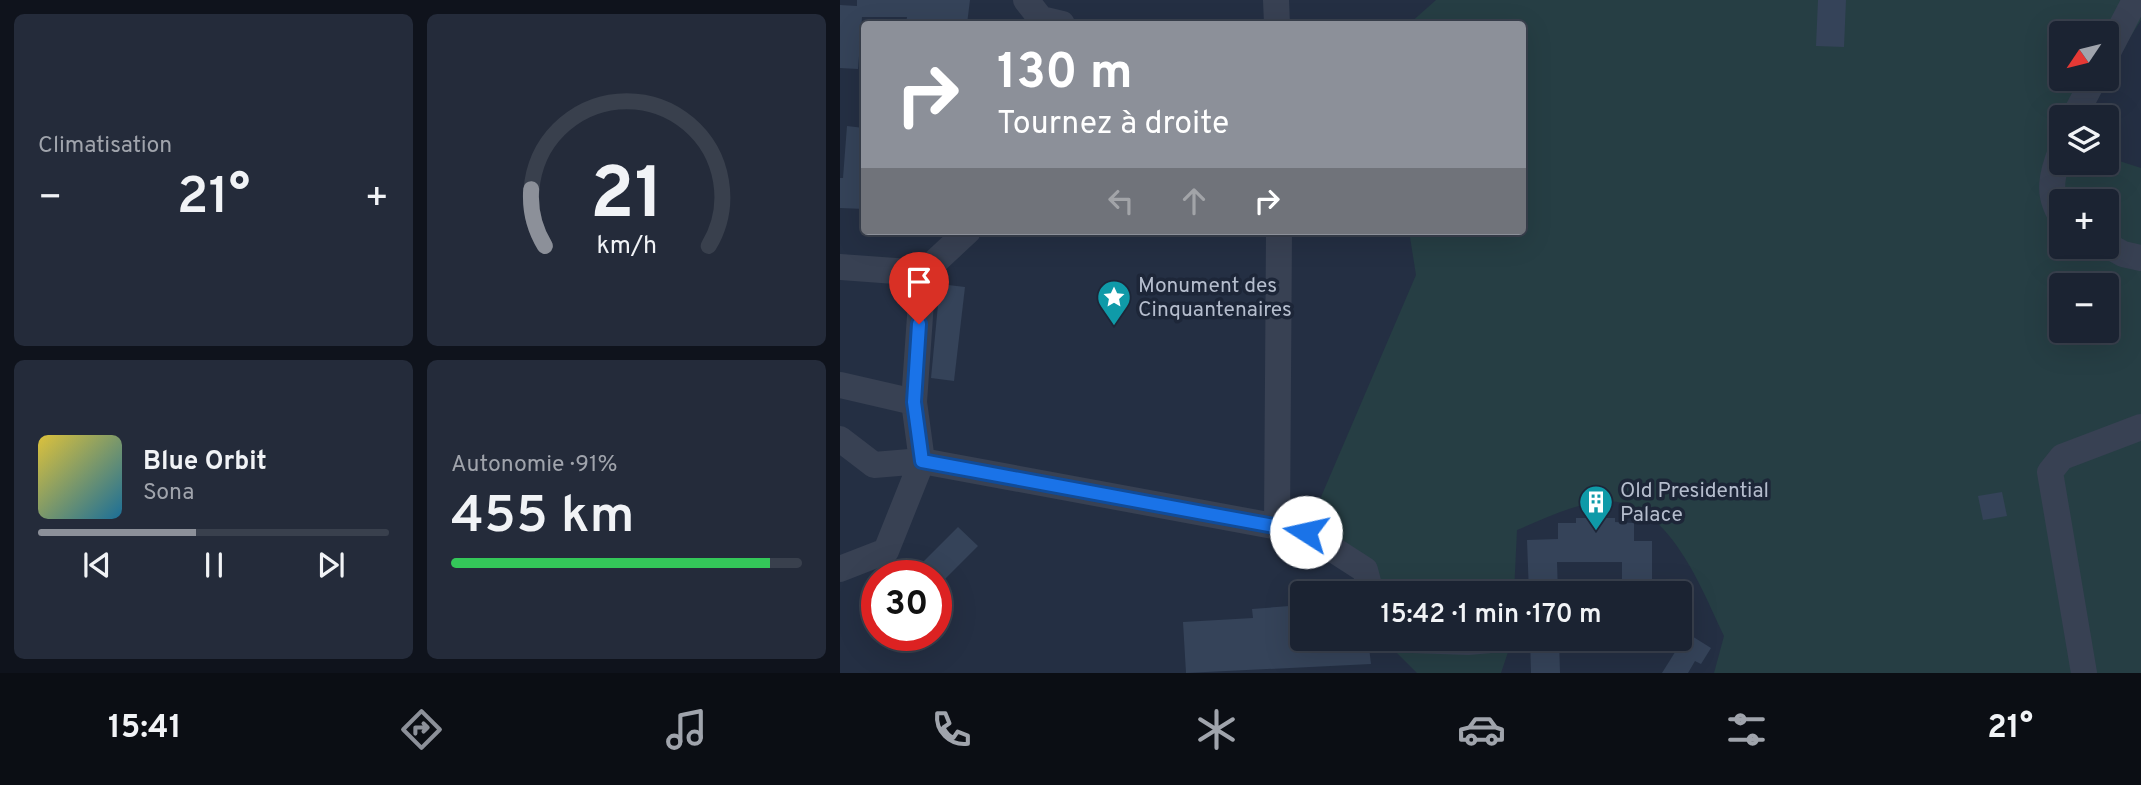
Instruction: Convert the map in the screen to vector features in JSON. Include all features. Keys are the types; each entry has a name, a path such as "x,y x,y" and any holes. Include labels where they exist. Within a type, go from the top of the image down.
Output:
{"street":[{"path":"1026,0 1041,19 1049,21"},
{"path":"1276,0 1276,21"},
{"path":"2119,31 2135,0"},
{"path":"840,569 886,551 922,461 914,402 923,273 964,235"},
{"path":"1277,526 1279,235"},
{"path":"2119,252 2141,258"},
{"path":"840,267 923,273"},
{"path":"840,385 914,402"},
{"path":"2084,673 2049,472 2062,457 2141,427"},
{"path":"840,439 874,465 922,461 1306,532 1365,570 1368,581"}],"green space":[{"path":"1436,0 2141,0 2141,20 2119,55 2119,21 2049,21 2049,91 2091,91 2075,105 2049,105 2049,175 2119,175 2119,161 2141,168 2141,673 1714,673 1724,636 1692,570 1662,527 1643,512 1622,503 1598,502 1577,507 1517,530 1515,581 1358,581 1306,532 1416,275 1410,235 1526,235 1526,21 1412,21"},
{"path":"1395,651 1508,651 1501,673 1417,673"}],"building":[{"path":"857,0 970,0 967,21 906,21 907,17 862,17 858,69 840,68 840,5 857,6"},
{"path":"1818,0 1846,0 1844,47 1816,46"},
{"path":"847,126 861,128 861,209 840,208 840,178 843,178"},
{"path":"940,284 965,287 954,381 931,378"},
{"path":"2002,492 2007,516 1983,520 1978,496"},
{"path":"1576,518 1615,518 1615,522 1634,523 1634,541 1652,541 1652,581 1622,581 1622,562 1557,562 1558,581 1529,581 1527,540 1558,539 1558,523 1576,523"},
{"path":"958,527 978,546 952,572 952,560 925,560"},
{"path":"1290,606 1290,651 1369,651 1371,664 1186,673 1183,622 1253,618 1252,609"},
{"path":"1692,636 1711,648 1701,664 1695,661 1688,673 1662,673 1676,651 1692,651"},
{"path":"1530,651 1559,651 1560,673 1531,673"}],"place":[{"name":"Monument des Cinquantenaires","path":"1114,327"},
{"name":"Old Presidential Palace","path":"1596,532"}],"route":[{"path":"919,324 914,402 922,461 1306,532"}]}
